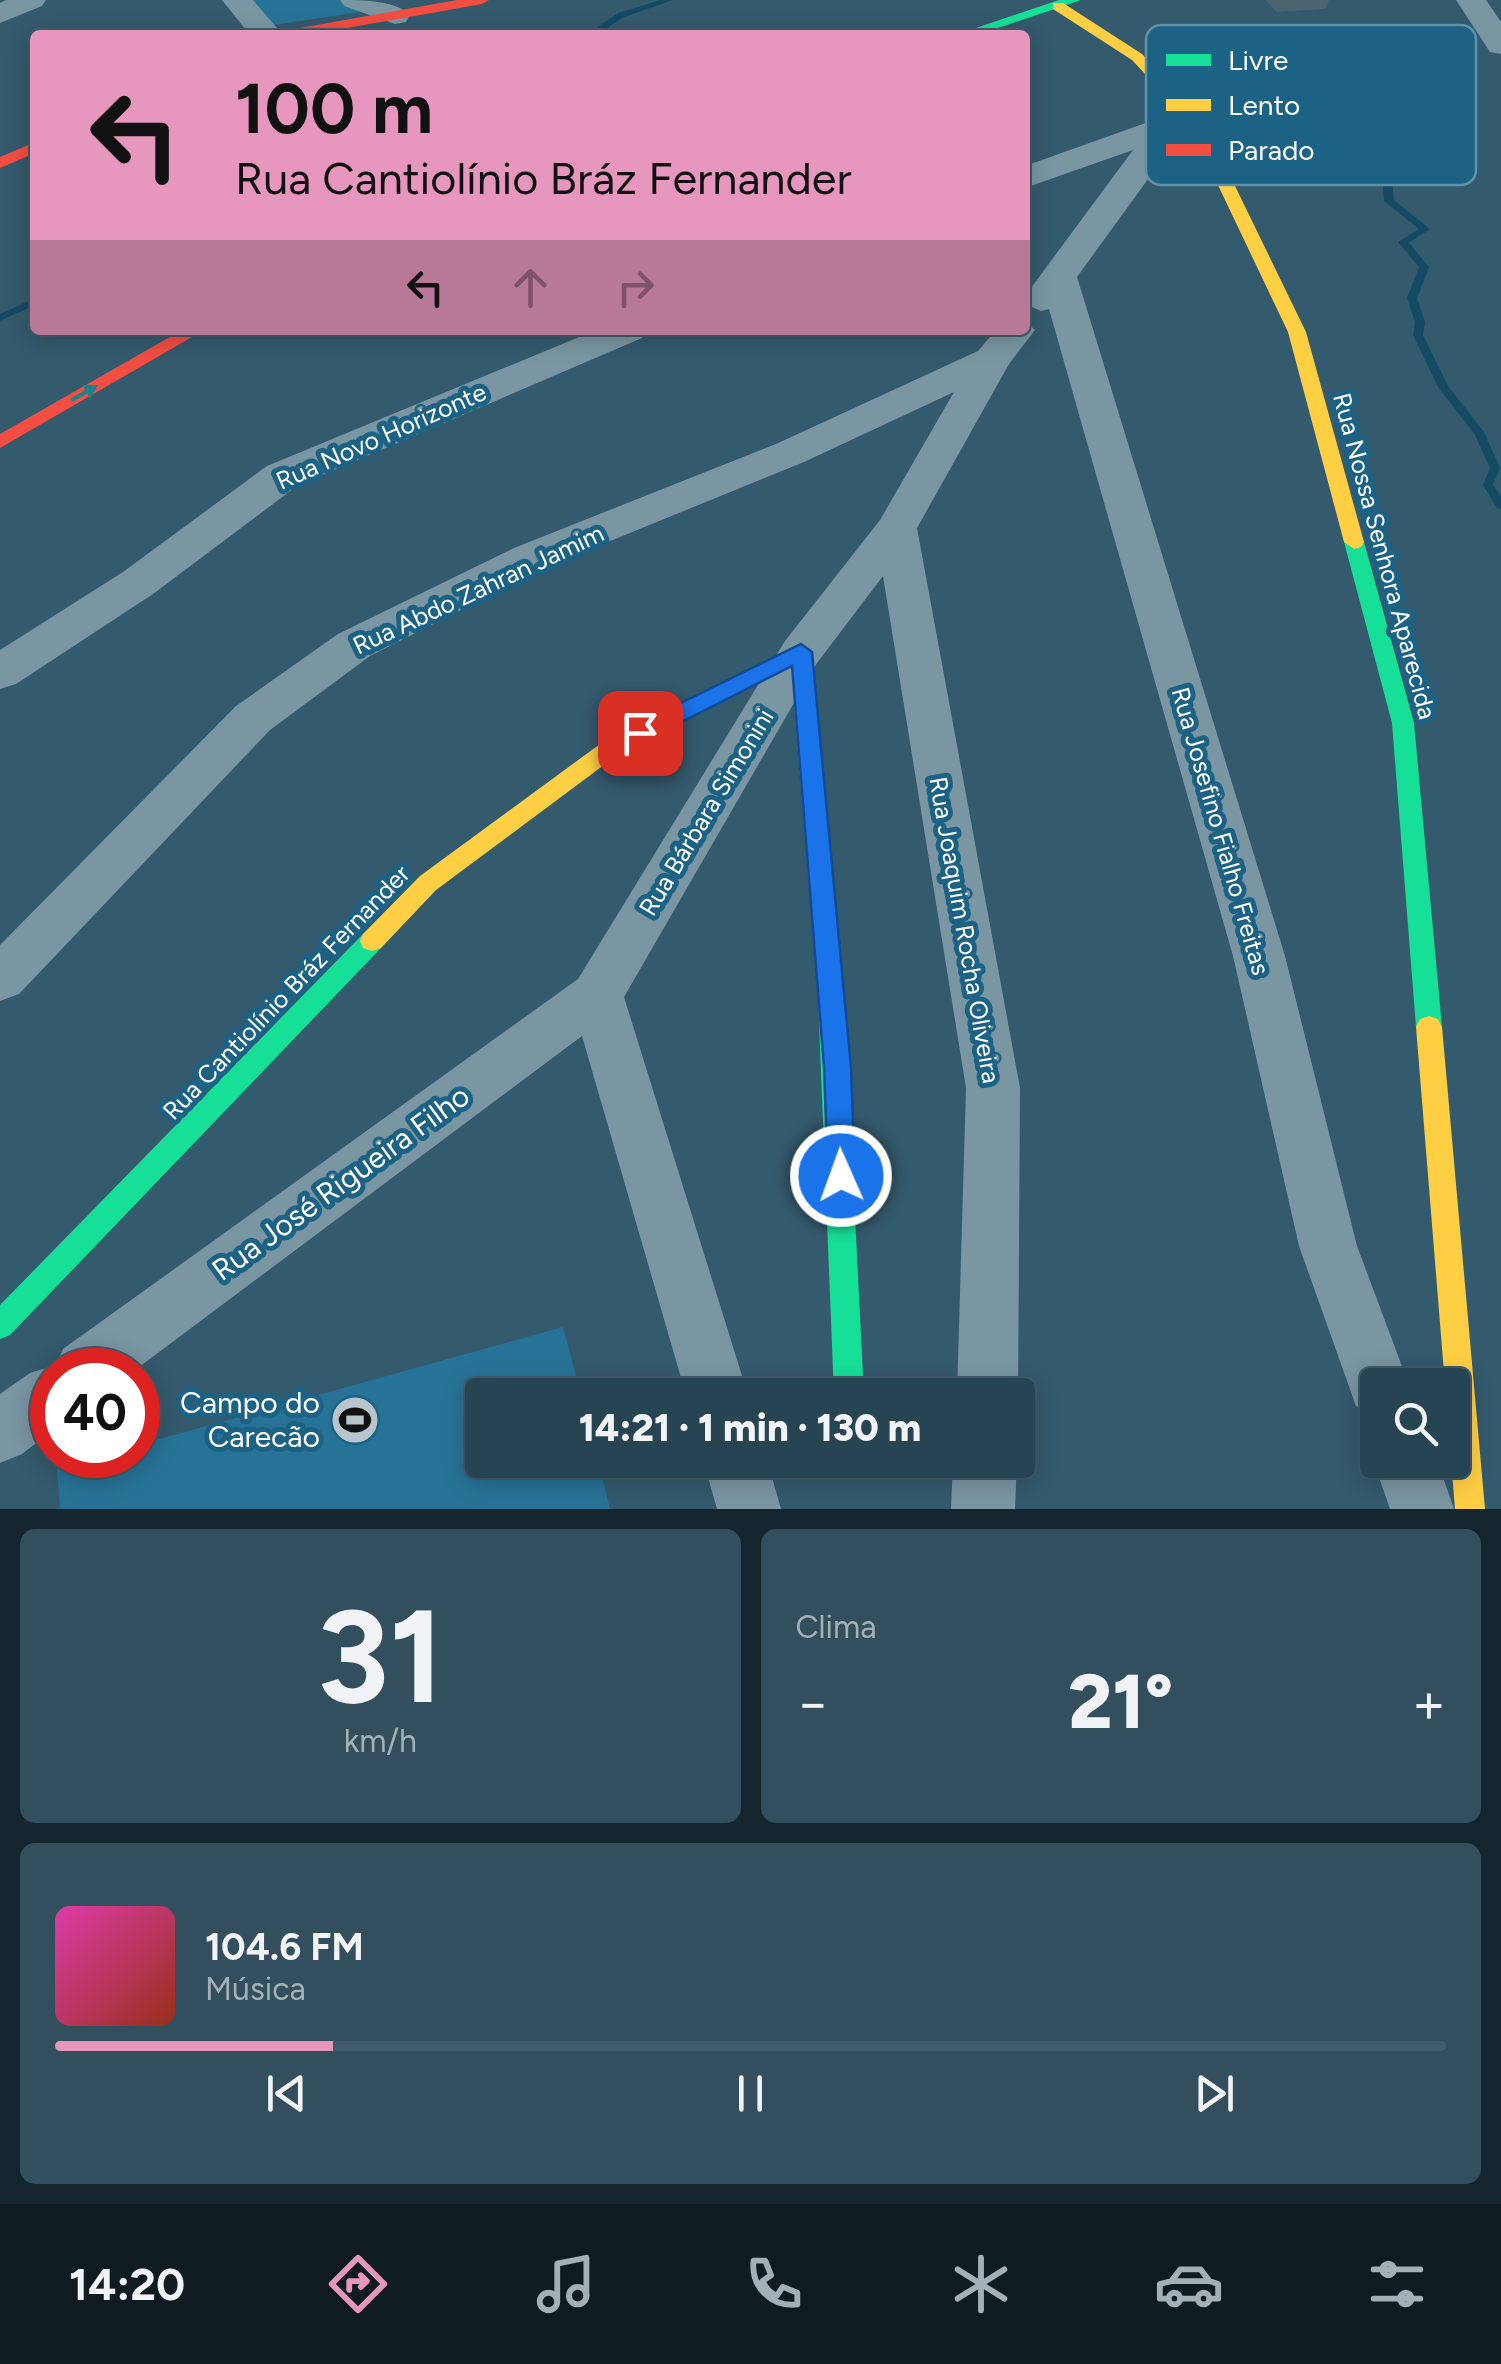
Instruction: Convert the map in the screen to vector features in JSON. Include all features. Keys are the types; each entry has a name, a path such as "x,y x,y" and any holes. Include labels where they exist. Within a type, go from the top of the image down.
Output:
{"street":[{"path":"0,14 31,0"},
{"path":"237,0 263,30"},
{"path":"355,0 395,15"},
{"path":"311,30 482,0"},
{"path":"1009,0 1030,13"},
{"path":"1471,0 1501,46"},
{"path":"977,30 1066,3"},
{"name":"Rua Nossa Senhora Aparecida","path":"1066,3 1138,57 1146,69"},
{"path":"1030,176 1146,133"},
{"path":"0,164 30,149"},
{"path":"1030,313 1146,165"},
{"name":"Rua Nossa Senhora Aparecida","path":"1217,185 1297,332 1403,723 1470,1509"},
{"name":"Rua Josefino Fialho Freitas","path":"1059,278 1259,956 1328,1246 1372,1368"},
{"path":"0,442 186,335"},
{"name":"Rua Novo Horizonte","path":"0,672 138,583 282,476 617,335"},
{"name":"Rua Bárbara Simonini","path":"597,996 801,652 896,528 1004,344"},
{"name":"Rua Abdo Zahran Jamim","path":"0,979 253,718 354,645 529,558 790,453 1004,344"},
{"name":"Rua Joaquim Rocha Oliveira","path":"896,528 993,1088 988,1378"},
{"path":"801,652 838,1067 848,1378"},
{"name":"Rua Cantiolínio Bráz Fernander","path":"0,1325 428,883 608,750 801,652"},
{"path":"597,996 711,1378"},
{"name":"Rua José Rigueira Filho","path":"115,1348 597,996"},
{"path":"0,1432 30,1410"},
{"path":"740,1478 749,1509"},
{"path":"983,1509 984,1478"},
{"path":"1411,1478 1422,1509"}],"shaded area":[{"path":"252,0 338,0 366,11 274,25"},
{"name":"Campo do Carecão","path":"563,1327 576,1378 465,1378 465,1478 602,1478 610,1509 60,1509 58,1478 160,1478 160,1439"}],"waterway":[{"path":"598,30 621,15 669,0"},
{"path":"1388,185 1389,201 1425,229 1403,242 1424,267 1412,298 1420,322 1418,335 1443,387 1479,432 1495,468 1488,485 1501,505"},
{"path":"0,318 30,303"}],"traffic: fast":[{"path":"978,30 1074,0"},
{"path":"1354,542 1403,723 1429,1027"},
{"path":"0,1325 372,941"},
{"path":"831,997 848,1378"}],"traffic: slow":[{"path":"1058,6 1146,66"},
{"path":"1226,185 1297,332 1354,542"},
{"path":"372,941 428,883 608,750 801,652 831,997"},
{"path":"1429,1027 1470,1509"}],"traffic: jam":[{"path":"311,30 482,0"},
{"path":"0,163 30,149"},
{"path":"0,442 186,335"}],"place":[{"name":"Campo do Carecão","path":"355,1420"}],"route":[{"path":"640,733 801,652 838,1067 841,1176"}]}
